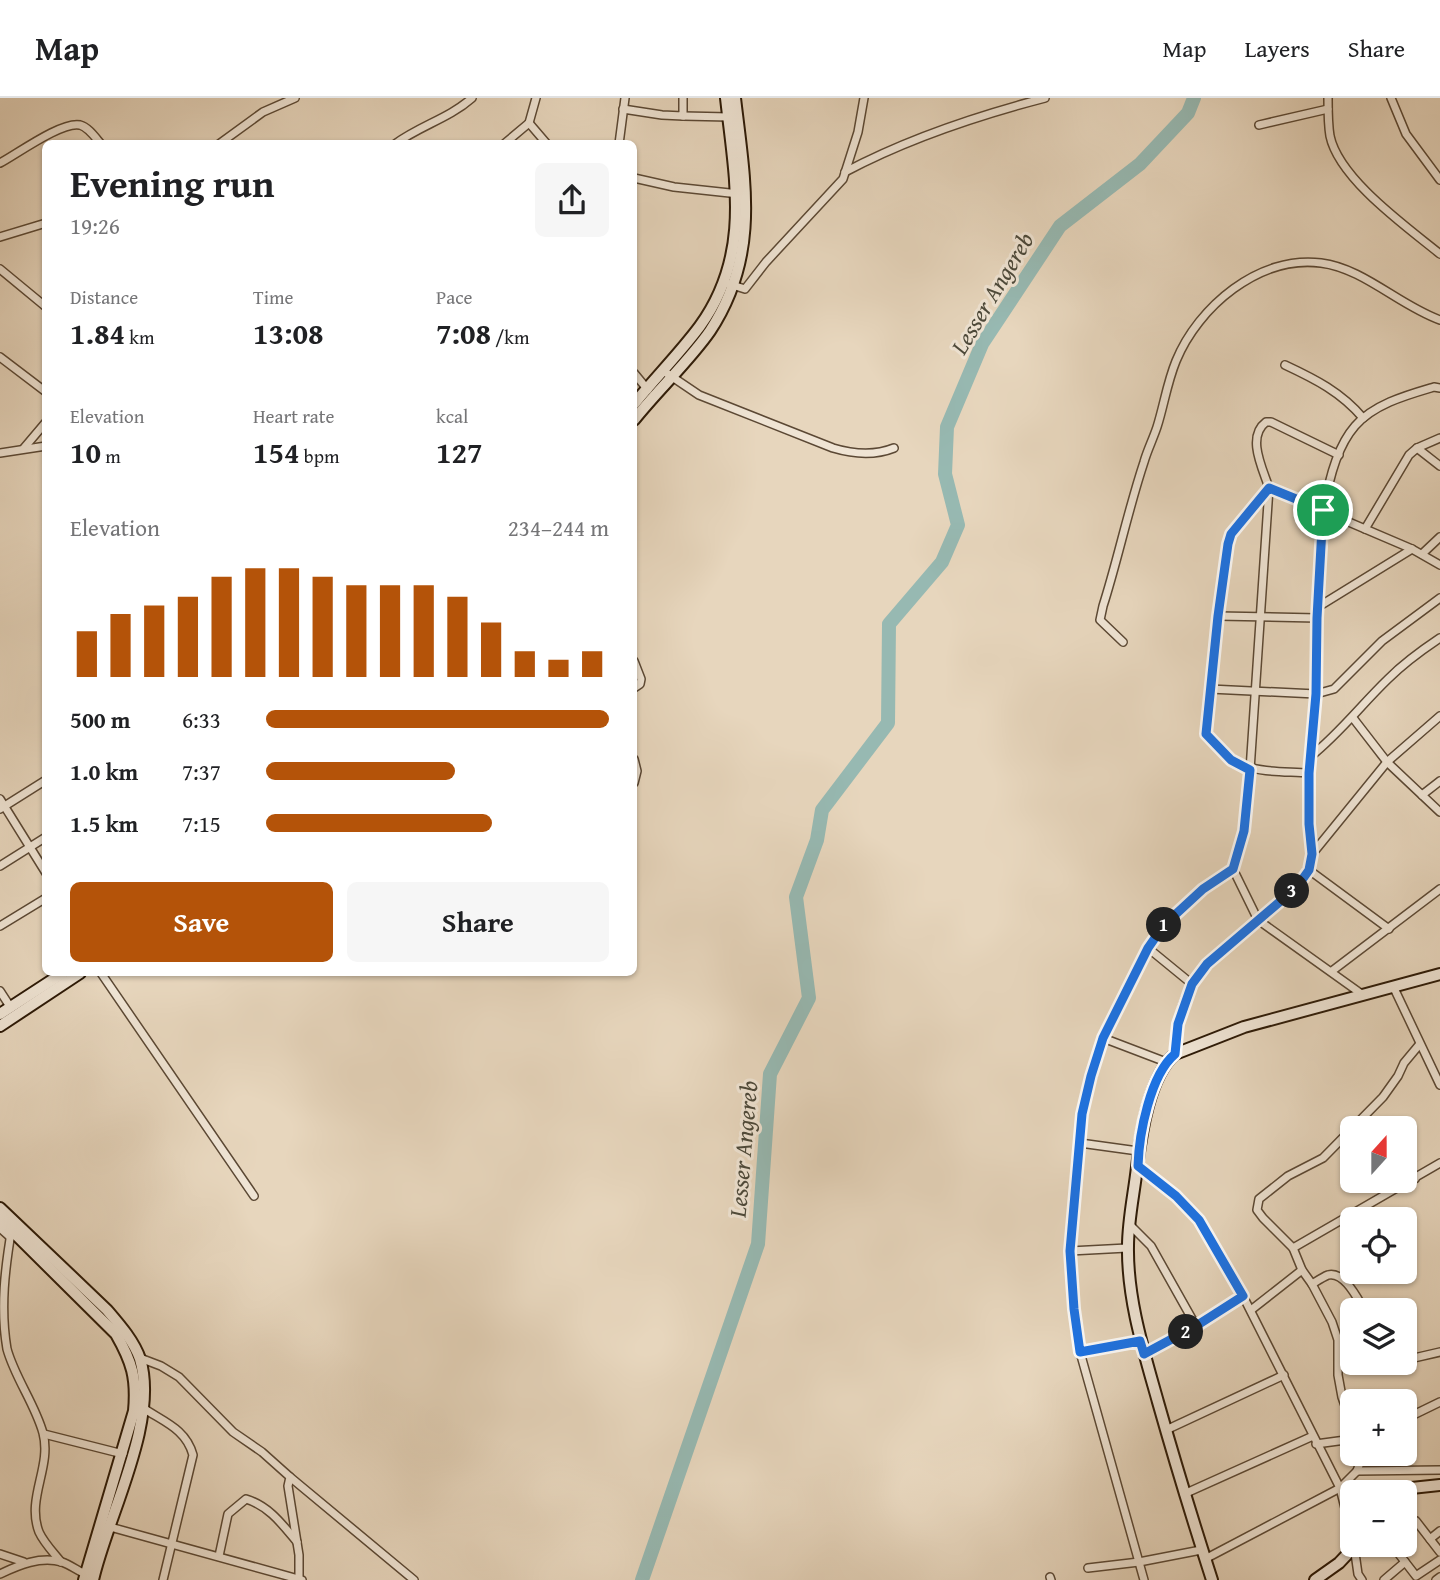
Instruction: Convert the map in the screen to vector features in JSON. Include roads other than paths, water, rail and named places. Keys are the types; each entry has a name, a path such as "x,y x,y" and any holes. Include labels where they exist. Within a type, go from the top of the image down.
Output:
{"street":[{"path":"224,140 263,112 295,98"},
{"path":"401,140 418,128 449,116 472,98"},
{"path":"509,140 529,123 536,98"},
{"path":"619,140 625,98"},
{"path":"683,98 683,116"},
{"path":"726,98 742,195"},
{"path":"637,402 666,374 728,284 742,195 735,98"},
{"path":"728,284 745,289 766,262 843,179 858,132 864,98"},
{"path":"845,172 898,146 989,113 1045,98"},
{"path":"1328,98 1330,138 1340,160 1386,209 1440,254"},
{"path":"1391,98 1406,134 1440,180"},
{"path":"623,109 662,115 729,117"},
{"path":"1259,125 1328,109"},
{"path":"529,123 544,140"},
{"path":"0,163 66,125 86,128 97,140"},
{"path":"637,179 674,187 742,195"},
{"path":"0,237 42,224"},
{"path":"1122,642 1100,620 1103,606 1167,386 1187,339 1206,314 1230,291 1262,272 1304,261 1325,263 1359,277 1422,314 1440,320"},
{"path":"0,269 42,304"},
{"path":"0,357 42,390"},
{"path":"1285,365 1317,380 1347,400 1363,418"},
{"path":"666,374 699,395 842,450 862,453 894,448"},
{"path":"637,377 650,392"},
{"path":"1212,1580 1140,1341 1132,1296 1127,1248 1138,1151 1147,1108 1171,1058 1178,1024 1192,984 1207,964 1297,887 1309,870 1312,854 1309,773 1316,694 1323,510 1339,455 1352,429 1363,418 1396,399 1434,387 1440,388"},
{"path":"637,415 650,392"},
{"path":"1144,1580 1080,1352 1074,1309 1070,1251 1082,1114 1103,1038 1148,948 1164,925 1203,889 1233,869 1244,831 1269,488 1256,446 1258,430 1266,422 1279,425 1339,455"},
{"path":"24,448 42,427"},
{"path":"1365,529 1409,455 1417,448 1440,438"},
{"path":"0,453 42,446"},
{"path":"1417,448 1440,466"},
{"path":"1269,488 1412,549 1440,565"},
{"path":"1269,488 1231,534 1218,616 1206,734 1231,760 1250,770 1309,773"},
{"path":"1422,555 1440,537"},
{"path":"1318,607 1412,549"},
{"path":"1210,690 1316,694 1334,689 1382,640 1440,598"},
{"path":"1218,616 1317,618"},
{"path":"1310,757 1353,718 1386,680 1440,638"},
{"path":"637,669 641,679 637,686"},
{"path":"1312,854 1387,762 1440,716"},
{"path":"1353,718 1387,762 1440,812"},
{"path":"1422,796 1440,781"},
{"path":"42,782 2,804 42,867"},
{"path":"0,866 42,839"},
{"path":"1233,869 1258,920 1364,995"},
{"path":"1309,870 1389,929"},
{"path":"1332,971 1440,891"},
{"path":"0,926 42,900"},
{"path":"1148,948 1192,984"},
{"path":"1103,1038 1171,1058 1244,1027 1440,974"},
{"path":"0,1026 13,1012 59,976"},
{"path":"0,1014 13,1012 75,976"},
{"path":"103,976 254,1196"},
{"path":"1393,986 1440,1085"},
{"path":"0,991 13,1012"},
{"path":"1366,1116 1383,1097 1419,1045"},
{"path":"1340,1141 1323,1158 1288,1176 1259,1199 1257,1210 1293,1248 1302,1270 1332,1322 1338,1339 1341,1389"},
{"path":"1080,1143 1138,1151"},
{"path":"1418,1177 1440,1163"},
{"path":"1088,1568 1203,1554 1340,1488 1251,1310 1199,1220 1176,1196 1138,1166"},
{"path":"1293,1248 1388,1194"},
{"path":"0,1208 8,1229 0,1298 8,1350 44,1434 44,1464 34,1514 40,1535 61,1562 89,1578"},
{"path":"0,1219 116,1334 134,1371 134,1411 89,1578"},
{"path":"1129,1224 1151,1246 1196,1326"},
{"path":"8,1229 107,1310 123,1329 140,1358 143,1408 110,1527 89,1578"},
{"path":"1070,1251 1127,1248"},
{"path":"1251,1310 1302,1270"},
{"path":"1312,1284 1329,1275 1335,1275 1345,1281 1356,1298"},
{"path":"1144,1354 1196,1326 1243,1296"},
{"path":"1080,1352 1140,1341"},
{"path":"1417,1357 1440,1352"},
{"path":"140,1358 161,1366 178,1377 223,1423 262,1452 414,1580"},
{"path":"1166,1430 1284,1375"},
{"path":"1417,1413 1440,1402"},
{"path":"143,1408 179,1429 189,1441 193,1455 163,1580"},
{"path":"44,1434 122,1454"},
{"path":"1184,1494 1313,1436"},
{"path":"1316,1444 1340,1441"},
{"path":"1348,1480 1359,1466"},
{"path":"1357,1472 1440,1470"},
{"path":"110,1527 301,1580 288,1486 290,1477"},
{"path":"1417,1487 1440,1485"},
{"path":"219,1556 228,1514 246,1499 270,1512 297,1543"},
{"path":"1417,1522 1440,1552"},
{"path":"1430,1539 1440,1531"},
{"path":"0,1554 25,1562 61,1562"},
{"path":"1315,1580 1344,1557"},
{"path":"1356,1557 1358,1574 1362,1580"},
{"path":"1401,1557 1416,1576 1440,1560"},
{"path":"0,1574 25,1562"},
{"path":"1384,1580 1405,1562"}],"waterway":[{"name":"Lesser Angereb","path":"642,1580 758,1244 770,1074 809,998 796,897 817,840 822,810 888,723 889,624 942,562 958,525 945,474 947,427 982,344 1060,226 1140,164 1188,113 1194,98"}]}
